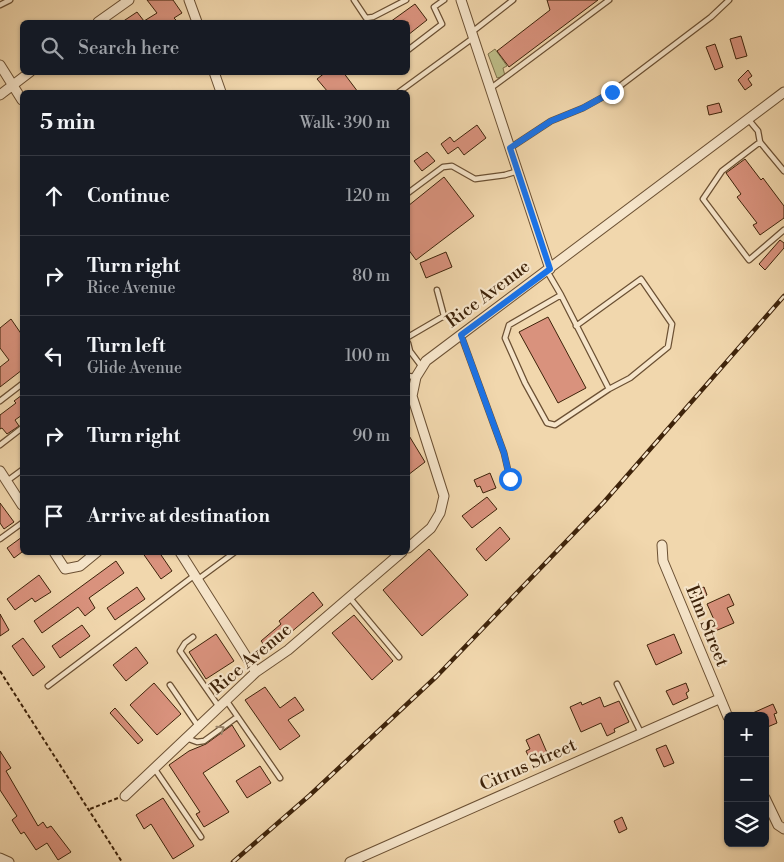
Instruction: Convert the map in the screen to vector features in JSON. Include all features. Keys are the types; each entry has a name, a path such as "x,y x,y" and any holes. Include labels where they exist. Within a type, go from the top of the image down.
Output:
{"street":[{"path":"101,20 129,0"},
{"path":"189,0 196,20"},
{"path":"461,0 549,270"},
{"path":"0,66 20,97"},
{"path":"0,94 26,75"},
{"path":"215,75 220,90"},
{"name":"Rice Avenue","path":"410,546 431,528 440,514 444,496 412,396 412,376 426,361 784,92"},
{"path":"0,471 20,502"},
{"name":"Elm Street","path":"662,545 663,561 726,712"},
{"path":"56,555 64,569 80,566 93,555"},
{"path":"182,555 256,672"},
{"name":"Rice Avenue","path":"125,796 256,672 288,650 399,555"},
{"name":"Citrus Street","path":"350,862 720,699"},
{"path":"767,802 778,825 784,829"},
{"path":"0,858 9,862"}],"lane":[{"path":"0,5 10,0"},
{"path":"354,0 366,18 373,17 406,0"},
{"path":"410,48 442,24 434,7 444,0"},
{"path":"402,90 473,35 513,0"},
{"path":"490,88 609,0"},
{"path":"510,148 551,121 583,108 612,92 711,17 729,0"},
{"path":"748,119 758,130 760,142 784,171"},
{"path":"760,142 722,171 703,200 749,260 784,230"},
{"path":"410,192 443,167 452,166 475,179 518,171"},
{"path":"549,270 609,389"},
{"path":"561,295 508,325 505,338 525,384 548,423 555,426 609,389 630,378 668,346 672,324 641,279 576,326"},
{"path":"410,336 444,316 437,290"},
{"path":"461,335 504,453 510,479"},
{"path":"410,350 422,366"},
{"path":"0,401 20,386"},
{"path":"0,445 20,430"},
{"path":"7,481 20,471"},
{"path":"0,539 20,524"},
{"path":"48,686 230,555"},
{"path":"349,598 399,657"},
{"path":"193,637 185,643 180,651 222,704 238,717 280,778"},
{"path":"617,684 641,733"},
{"path":"170,685 198,726"},
{"path":"186,738 197,742 204,741 238,717"},
{"path":"154,768 201,837"}],"path":[{"path":"0,671 90,809 122,862"},
{"path":"90,809 125,796"}],"green space":[{"path":"495,49 507,66 503,68 505,76 497,78 488,54"}],"building":[{"path":"147,0 173,0 182,13 174,18 176,20 146,20 157,13"},
{"path":"547,0 598,0 509,67 497,51 550,10"},
{"path":"415,4 427,20 410,33 410,20 393,20"},
{"path":"137,12 143,20 125,20"},
{"path":"741,36 747,56 736,59 730,39"},
{"path":"715,44 723,67 715,70 706,47"},
{"path":"748,70 752,76 748,79 752,85 745,90 738,80"},
{"path":"322,75 345,75 356,90 326,90 317,79"},
{"path":"719,103 722,112 709,115 707,106"},
{"path":"477,125 486,138 464,155 458,147 448,154 441,144 450,137 454,142"},
{"path":"427,152 435,161 422,171 414,161"},
{"path":"745,159 761,180 763,178 784,206 784,218 760,235 753,225 757,223 737,197 741,194 726,173"},
{"path":"444,177 474,216 416,260 410,252 410,204"},
{"path":"780,240 784,243 784,248 765,270 759,264"},
{"path":"446,252 452,267 426,278 420,263"},
{"path":"548,317 586,388 558,403 519,332"},
{"path":"11,319 20,332 20,372 0,387 0,367 9,360 0,348 0,328"},
{"path":"20,396 20,416 15,420 19,426 7,434 2,428 0,429 0,415 16,403 14,401"},
{"path":"410,437 425,462 410,473"},
{"path":"490,473 496,488 483,493 480,486 477,487 474,480"},
{"path":"487,497 497,509 472,528 462,516"},
{"path":"0,503 14,522 4,529 0,523"},
{"path":"500,527 510,539 486,561 476,549"},
{"path":"20,538 20,554 14,558 7,548"},
{"path":"429,549 468,595 422,636 383,590"},
{"path":"144,555 161,555 172,571 161,579"},
{"path":"116,561 124,573 89,598 95,608 85,616 78,607 42,633 34,621"},
{"path":"39,575 51,592 35,602 32,598 15,610 7,599"},
{"path":"137,587 145,599 115,620 107,608"},
{"path":"704,587 707,595 697,599 694,591"},
{"path":"313,592 323,605 269,651 261,641 281,624 279,621"},
{"path":"729,594 734,605 727,608 734,623 713,632 710,624 715,622 707,604"},
{"path":"0,614 9,630 0,636"},
{"path":"354,615 393,661 372,680 332,633"},
{"path":"82,625 90,636 60,658 52,646"},
{"path":"216,634 234,661 206,679 189,652"},
{"path":"674,634 682,653 656,665 647,645"},
{"path":"23,638 45,667 33,676 12,646"},
{"path":"136,647 148,663 126,681 113,665"},
{"path":"154,683 181,714 157,735 130,705"},
{"path":"686,683 689,691 686,693 688,698 673,705 666,691"},
{"path":"265,687 280,708 295,697 304,710 288,720 300,736 280,750 245,700"},
{"path":"600,697 604,707 619,701 629,722 614,729 615,732 607,736 601,723 581,732 570,707 581,702 582,705"},
{"path":"773,704 777,713 774,714 777,723 769,726 769,712 755,712"},
{"path":"115,708 143,740 138,744 110,713"},
{"path":"232,725 245,746 203,773 229,812 204,827 196,814 200,812 169,765 189,751 206,744"},
{"path":"539,734 548,755 532,764 526,751 530,749 526,740"},
{"path":"666,745 674,763 664,767 656,749"},
{"path":"0,751 11,768 6,771 38,826 43,822 47,828 51,826 71,852 58,860 47,843 36,850 24,832 21,834 12,820 17,816 0,790"},
{"path":"260,766 271,783 247,798 236,781"},
{"path":"163,798 194,846 173,859 151,824 144,829 136,815"},
{"path":"622,817 627,829 619,833 614,821"}],"railway":[{"path":"233,862 310,795 437,676 604,502 784,296"}],"route":[{"path":"510,479 504,453 461,335 550,269 510,148 551,121 583,108 612,92"}]}
